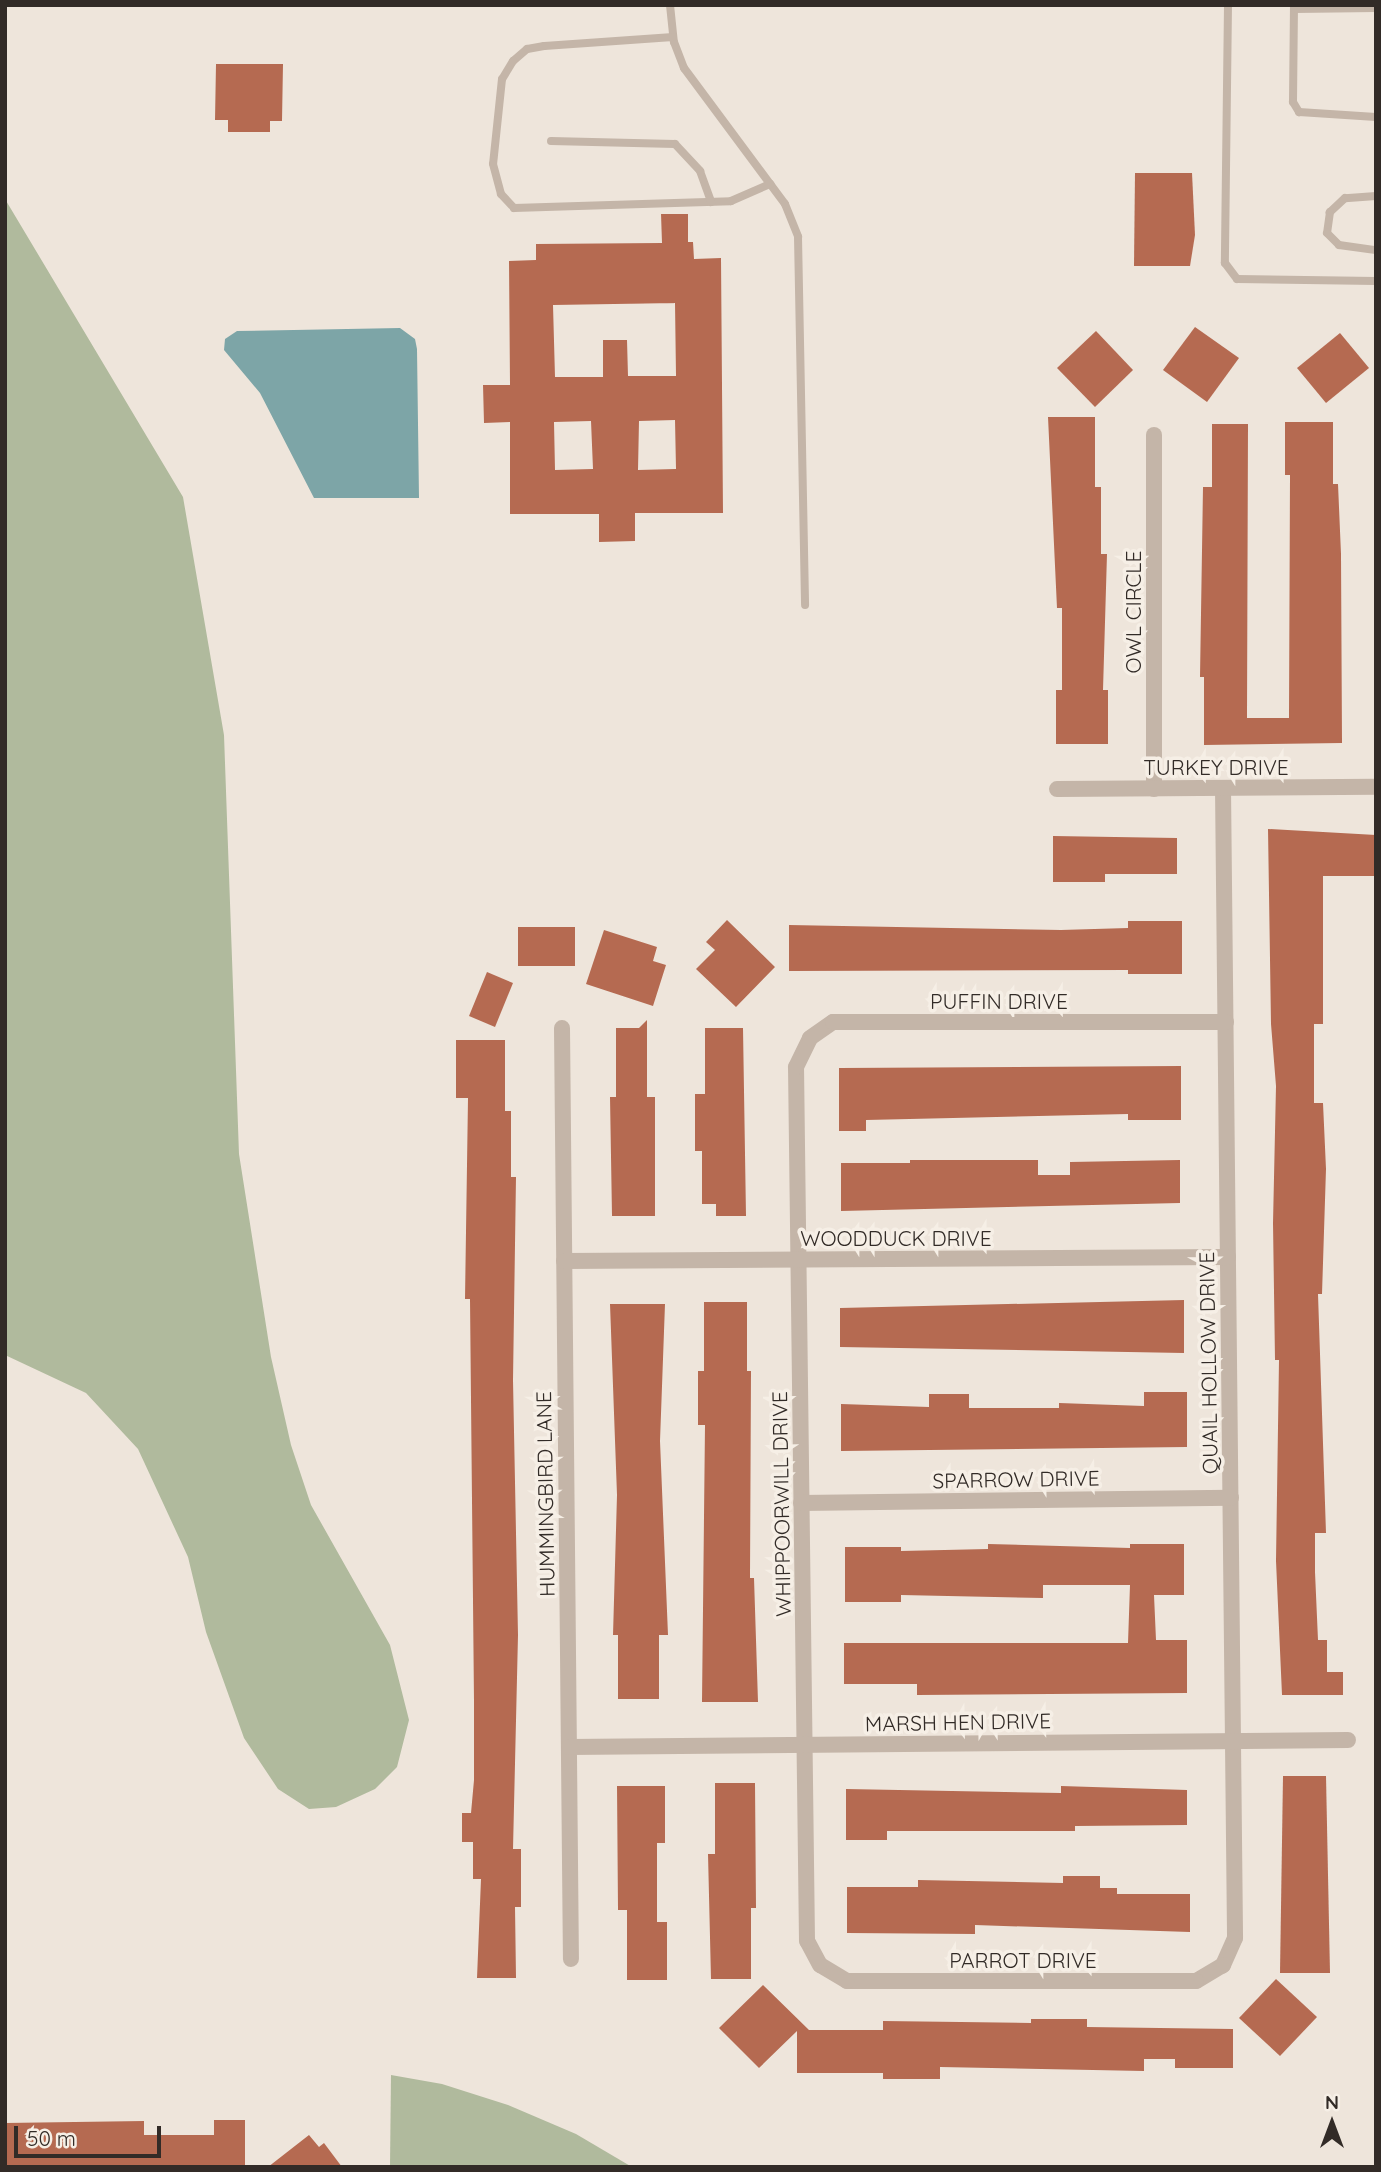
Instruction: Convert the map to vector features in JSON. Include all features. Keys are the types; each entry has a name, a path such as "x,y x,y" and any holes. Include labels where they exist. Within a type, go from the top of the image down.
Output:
{"street":[{"name":"OWL CIRCLE","path":"1154,435 1154,789"},
{"name":"QUAIL HOLLOW DRIVE","path":"1223,788 1235,1938"},
{"name":"TURKEY DRIVE","path":"1057,789 1376,788"},
{"name":"PUFFIN DRIVE","path":"796,1067 810,1038 833,1022 1226,1022"},
{"name":"HUMMINGBIRD LANE","path":"562,1028 571,1959"},
{"name":"WHIPPOORWILL DRIVE","path":"796,1067 807,1941"},
{"name":"WOODDUCK DRIVE","path":"564,1261 1228,1257"},
{"name":"SPARROW DRIVE","path":"802,1503 1231,1498"},
{"name":"MARSH HEN DRIVE","path":"569,1747 1348,1740"},
{"name":"PARROT DRIVE","path":"807,1941 820,1965 847,1981 1196,1981 1223,1965 1235,1938"}],"lane":[{"path":"670,5 673,37 694,86 770,184 793,220 801,258 805,605"},
{"path":"1228,5 1225,262 1237,279 1376,281"},
{"path":"1376,8 1294,7 1293,102 1299,112 1376,117"},
{"path":"673,37 527,49 502,79 493,164 500,194 514,208 711,202 731,201 770,184"},
{"path":"551,141 674,144 700,171 711,202"},
{"path":"1376,196 1345,198 1330,212 1327,233 1339,245 1376,250"}],"green space":[{"path":"5,199 183,497 224,735 239,1154 271,1357 291,1445 311,1505 390,1645 409,1720 397,1767 375,1789 336,1807 309,1809 278,1789 244,1738 206,1632 188,1557 138,1449 86,1393 5,1355"},
{"path":"391,2075 442,2084 508,2105 576,2134 632,2167 390,2167"}],"water":[{"path":"400,328 415,339 417,349 419,498 314,498 260,393 224,350 225,339 237,331"}],"building":[{"path":"216,64 283,64 282,121 270,121 270,132 228,132 228,120 215,120"},
{"path":"1135,173 1192,173 1195,235 1190,266 1134,266"},
{"path":"661,214 688,214 688,242 693,242 694,259 721,258 723,513 635,513 635,541 599,542 599,514 510,514 510,422 484,423 483,385 510,385 509,261 536,260 536,244 662,243","holes":["675,303 676,376 628,376 627,340 603,340 603,377 555,377 553,305","675,420 676,469 638,470 639,421","591,421 593,469 555,470 554,422"]},
{"path":"1195,327 1239,358 1207,402 1163,370"},
{"path":"1096,331 1133,370 1095,407 1057,368"},
{"path":"1340,333 1369,368 1326,403 1297,368"},
{"path":"1048,417 1095,417 1095,487 1101,487 1101,554 1107,554 1103,690 1108,690 1108,744 1056,744 1056,690 1062,690 1062,608 1057,608"},
{"path":"1285,422 1333,422 1333,484 1338,484 1341,554 1342,743 1204,745 1204,677 1200,677 1203,487 1212,487 1212,424 1248,424 1247,718 1289,718 1290,475 1285,475"},
{"path":"1268,829 1376,835 1376,876 1323,876 1323,1024 1314,1024 1314,1103 1323,1103 1326,1169 1322,1294 1318,1294 1326,1533 1315,1533 1315,1572 1318,1640 1327,1640 1327,1672 1343,1672 1343,1695 1282,1695 1276,1561 1279,1360 1275,1360 1273,1223 1276,1086 1271,1024"},
{"path":"1053,836 1177,838 1177,874 1105,874 1105,882 1053,882"},
{"path":"727,920 775,967 736,1007 696,969 715,950 706,942"},
{"path":"1128,921 1182,921 1182,974 1128,974 1128,970 789,971 789,925 1061,930 1128,928"},
{"path":"518,927 575,927 575,966 518,966"},
{"path":"604,930 657,947 653,961 666,965 653,1006 586,984"},
{"path":"487,972 513,983 495,1027 469,1016"},
{"path":"647,1020 647,1097 655,1097 655,1216 612,1216 610,1097 616,1097 616,1028 639,1028"},
{"path":"705,1028 743,1028 746,1216 716,1216 716,1204 702,1204 702,1151 695,1151 695,1094 705,1094"},
{"path":"456,1040 505,1040 505,1111 511,1111 511,1177 516,1177 513,1380 518,1635 513,1849 521,1849 521,1907 515,1907 516,1978 477,1978 481,1879 473,1879 473,1842 462,1842 462,1813 471,1813 474,1780 474,1702 470,1299 465,1299 468,1098 456,1098"},
{"path":"1181,1066 1181,1120 1128,1120 1128,1114 866,1120 866,1131 839,1131 839,1068"},
{"path":"910,1160 1038,1160 1038,1175 1070,1175 1070,1162 1180,1160 1180,1203 841,1211 841,1163 910,1163"},
{"path":"1184,1300 1184,1353 840,1347 840,1308"},
{"path":"704,1302 747,1302 747,1371 751,1371 750,1578 754,1578 758,1702 702,1702 705,1425 698,1425 698,1371 704,1371"},
{"path":"610,1304 665,1304 660,1441 668,1635 659,1635 659,1699 618,1699 618,1635 613,1635 617,1495"},
{"path":"1144,1392 1187,1392 1187,1447 841,1451 841,1404 929,1407 929,1394 969,1394 969,1408 1059,1408 1059,1403 1144,1406"},
{"path":"988,1544 1130,1548 1130,1544 1184,1544 1184,1595 1154,1595 1156,1640 1187,1640 1187,1693 917,1695 917,1684 844,1684 844,1643 1128,1643 1130,1585 1043,1585 1043,1598 901,1595 901,1602 845,1602 845,1547 901,1547 901,1551 988,1549"},
{"path":"1283,1776 1326,1776 1330,1973 1280,1973"},
{"path":"715,1783 755,1783 756,1908 751,1908 751,1979 711,1979 708,1854 715,1854"},
{"path":"617,1786 665,1786 665,1843 657,1843 657,1922 667,1922 667,1980 627,1980 627,1910 618,1910"},
{"path":"1061,1786 1187,1790 1187,1825 1075,1826 1075,1831 887,1831 887,1840 846,1840 846,1789 1061,1793"},
{"path":"1063,1876 1100,1876 1100,1888 1117,1888 1117,1894 1190,1894 1190,1932 975,1925 975,1934 847,1933 847,1887 918,1887 918,1880 1063,1883"},
{"path":"1276,1979 1317,2017 1280,2056 1239,2018"},
{"path":"763,1985 809,2030 883,2030 883,2021 1031,2023 1031,2019 1087,2019 1087,2027 1233,2029 1233,2068 1175,2068 1175,2059 1144,2059 1144,2071 940,2067 940,2079 883,2079 883,2073 797,2073 797,2031 759,2068 719,2028"},
{"path":"214,2120 245,2120 245,2166 5,2167 5,2123 144,2121 144,2135 214,2135"},
{"path":"309,2135 319,2147 324,2143 342,2167 268,2167"}]}
